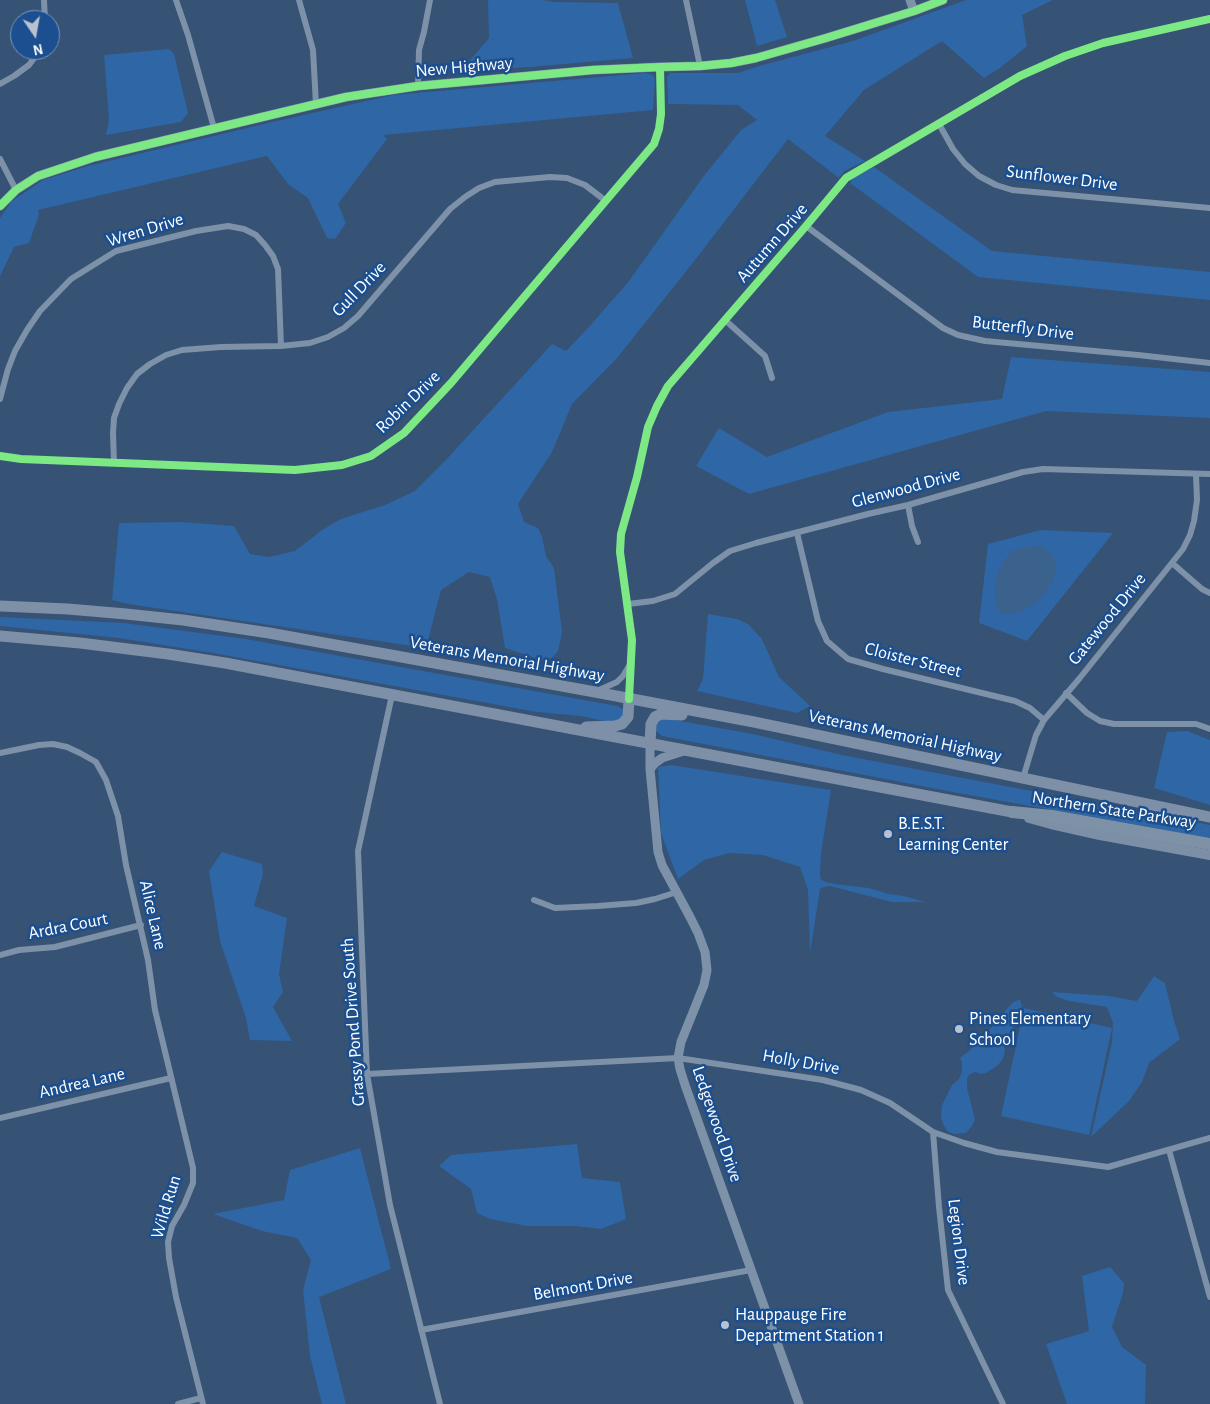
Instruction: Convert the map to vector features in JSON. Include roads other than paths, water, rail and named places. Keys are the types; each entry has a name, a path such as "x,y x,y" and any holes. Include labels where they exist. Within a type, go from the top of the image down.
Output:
{"highway":[{"name":"Veterans Memorial Highway","path":"0,606 96,611 211,624 595,692 1210,817"},
{"path":"0,636 80,643 177,656 392,694 1012,812"},
{"path":"566,728 616,726 622,724 628,717 629,699"},
{"path":"650,744 651,724 661,714 724,717"},
{"name":"Northern State Parkway","path":"1012,812 1052,816 1210,844"}],"main road":[{"path":"1012,812 1051,824 1100,835 1210,855"}],"street":[{"path":"176,0 188,35 214,128"},
{"path":"299,0 313,50 316,105"},
{"path":"418,86 419,50 430,0"},
{"path":"686,0 700,66"},
{"path":"910,0 914,11"},
{"name":"New Highway","path":"0,206 16,190 38,176 95,157 346,97 418,86 593,70 732,63 756,58 914,11 943,0"},
{"name":"Autumn Drive","path":"629,699 632,640 620,552 621,534 637,477 648,427 668,386 846,178 1020,76 1065,56 1103,43 1210,19"},
{"path":"0,84 29,65 33,60"},
{"name":"Robin Drive","path":"0,456 295,470 342,465 371,456 404,433 451,383 654,144 661,114 660,66"},
{"name":"Sunflower Drive","path":"939,124 953,150 965,164 979,176 996,185 1012,190 1210,208"},
{"path":"0,159 16,190"},
{"name":"Gull Drive","path":"114,462 114,418 119,404 137,374 150,364 166,355 182,350 281,346 310,343 328,337 344,328 358,316 450,209 479,188 496,182 550,177 567,178 585,185 606,201"},
{"name":"Wren Drive","path":"0,399 8,369 28,330 40,311 71,279 116,251 196,231 228,226 244,229 256,236 265,245 273,256 278,269 281,346"},
{"name":"Butterfly Drive","path":"806,226 943,328 958,335 985,341 1210,363"},
{"path":"725,320 765,356 772,378"},
{"name":"Glenwood Drive","path":"628,604 653,601 675,594 730,551 908,505 1022,472 1043,469 1210,474"},
{"name":"Gatewood Drive","path":"1023,778 1036,735 1044,720 1183,549 1194,521 1196,474"},
{"path":"908,505 912,526 918,542"},
{"name":"Cloister Street","path":"797,533 818,621 828,641 848,659 1014,702 1030,708 1044,720"},
{"path":"1172,563 1202,589 1210,593"},
{"path":"595,692 617,682 631,662"},
{"path":"1066,693 1087,713 1100,720 1114,724 1196,724 1210,729"},
{"name":"Grassy Pond Drive South","path":"392,694 358,850 367,1074 390,1205 440,1404"},
{"name":"Alice Lane","path":"0,754 32,746 53,744 67,747 80,752 96,762 106,780 118,816 126,865 148,960 155,1010 171,1078"},
{"name":"Ledgewood Drive","path":"650,744 650,769 658,852 662,865 698,933 705,952 706,970 704,985 681,1042 678,1058 685,1085 799,1404"},
{"path":"650,769 662,758 686,750"},
{"path":"534,900 555,908 598,906 655,900 677,892"},
{"name":"Ardra Court","path":"0,955 19,950 55,947 141,925"},
{"name":"Holly Drive","path":"367,1074 678,1058 814,1079 861,1090 890,1103 934,1132 997,1152 1108,1166 1210,1138"},
{"name":"Andrea Lane","path":"0,1118 171,1078"},
{"name":"Wild Run","path":"171,1078 193,1168 193,1183 184,1205 172,1226 168,1242 169,1258 176,1297 202,1401"},
{"name":"Legion Drive","path":"934,1132 939,1207 948,1290 1003,1404"},
{"path":"1169,1150 1210,1297"},
{"name":"Belmont Drive","path":"421,1330 751,1270"},
{"path":"178,1404 202,1401"}],"place":[{"name":"B.E.S.T. Learning Center","path":"888,834"},
{"name":"Pines Elementary School","path":"959,1029"},
{"name":"Hauppauge Fire Department Station 1","path":"725,1325"}]}
